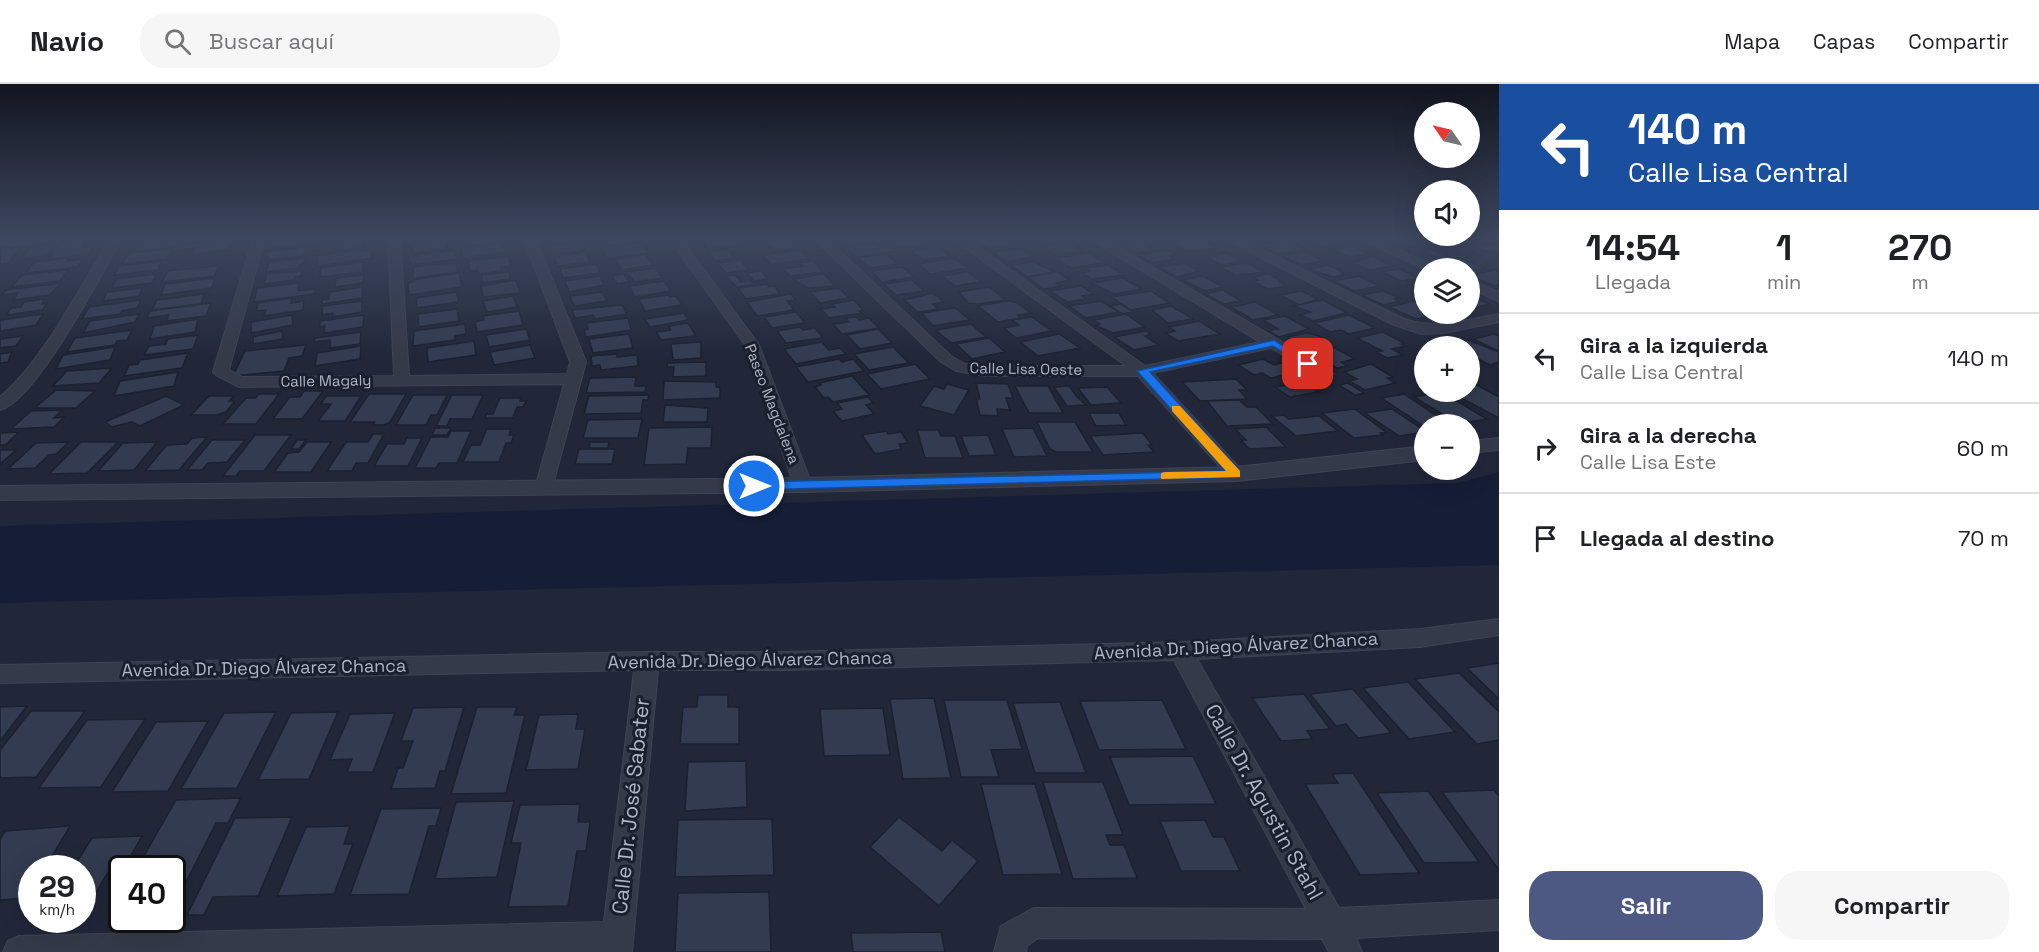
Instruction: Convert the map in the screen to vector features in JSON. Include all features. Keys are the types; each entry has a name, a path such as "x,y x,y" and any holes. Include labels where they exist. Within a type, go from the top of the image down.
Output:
{"street":[{"path":"0,405 24,385 92,278"},
{"name":"Calle Magaly","path":"247,278 220,372 239,382 574,379"},
{"path":"396,278 402,381"},
{"path":"544,488 578,362 545,278"},
{"name":"Paseo Magdalena","path":"703,278 752,345 803,485"},
{"name":"Calle Lisa Oeste","path":"860,278 946,359 961,368 985,371 1142,371 1274,343"},
{"path":"1013,278 1142,371 1236,474"},
{"path":"1162,278 1325,374"},
{"path":"1308,278 1399,322 1422,330 1444,329 1499,318"},
{"path":"1480,288 1499,297"},
{"path":"0,385 24,385"},
{"path":"1480,446 1499,444"},
{"path":"0,493 803,485 1236,474 1414,454"},
{"name":"Avenida Dr. Diego Álvarez Chanca","path":"0,674 647,661 783,661 1181,651 1420,638 1499,627"},
{"name":"Calle Dr. Agustin Stahl","path":"1181,651 1346,952"},
{"name":"Calle Dr. José Sabater","path":"616,944 647,661"},
{"path":"1010,952 1012,937 1034,923 1331,924 1499,915"},
{"path":"19,952 616,944"}],"water":[{"path":"1499,472 1499,565 0,603 0,526 1457,483 1480,480 1480,477"}],"building":[{"path":"20,278 63,278 60,281 12,287"},
{"path":"154,278 152,283 112,288 116,279"},
{"path":"164,278 201,278 162,282"},
{"path":"215,278 212,288 161,295 165,284"},
{"path":"266,278 295,278 294,280 264,284"},
{"path":"336,278 364,278 363,283 335,287"},
{"path":"460,278 462,287 409,295 408,283 413,280"},
{"path":"482,278 510,278 510,279 483,283"},
{"path":"601,278 604,285 569,292 565,281"},
{"path":"613,278 626,278 629,282 617,284"},
{"path":"631,278 663,278 635,282"},
{"path":"727,278 737,278 741,282 751,280 754,284 737,287"},
{"path":"751,278 768,279 754,281"},
{"path":"827,278 835,286 808,288 793,279"},
{"path":"878,278 911,278 882,282"},
{"path":"944,278 975,278 981,282 955,286"},
{"path":"1029,278 1065,278 1069,280 1056,283 1061,286 1044,289"},
{"path":"1123,278 1142,289 1114,294 1091,283"},
{"path":"1206,278 1224,287 1206,291 1182,280"},
{"path":"1254,278 1275,278 1287,286 1268,289 1252,281 1258,280"},
{"path":"1362,278 1380,286 1355,291 1333,281"},
{"path":"1394,278 1414,278 1401,281"},
{"path":"1480,278 1499,278 1499,285 1495,286 1480,280"},
{"path":"516,280 520,293 483,297 481,286"},
{"path":"912,280 924,291 896,295 884,284"},
{"path":"664,281 671,291 635,297 629,286"},
{"path":"62,283 49,295 13,300 18,293 2,295 6,290"},
{"path":"299,283 298,291 315,289 315,294 254,302 257,288"},
{"path":"767,284 769,287 775,286 779,294 746,299 738,288"},
{"path":"1081,286 1094,294 1082,296 1086,299 1067,302 1051,291"},
{"path":"363,287 362,298 322,304 322,300 329,299 330,292"},
{"path":"989,287 1006,300 968,303 959,292"},
{"path":"142,288 139,296 103,301 107,292"},
{"path":"839,288 849,298 820,303 810,292"},
{"path":"1223,290 1241,301 1224,304 1205,294"},
{"path":"1151,291 1170,303 1131,310 1111,297"},
{"path":"1302,291 1318,299 1299,305 1280,295"},
{"path":"1383,291 1400,298 1395,299 1399,301 1383,305 1362,295"},
{"path":"457,292 458,302 417,308 416,298"},
{"path":"602,292 607,301 574,306 570,296"},
{"path":"933,293 944,302 933,304 938,309 918,312 904,300"},
{"path":"204,294 201,304 152,310 157,300"},
{"path":"791,294 795,300 787,301 794,310 757,316 747,302"},
{"path":"513,296 517,307 487,312 483,301"},
{"path":"676,296 682,305 645,311 639,299"},
{"path":"292,298 291,303 304,301 303,310 264,316 266,310 256,311 258,303"},
{"path":"44,299 42,304 47,303 42,310 6,315 11,308 21,307 24,302"},
{"path":"141,300 137,308 122,311 120,314 82,319 89,307"},
{"path":"854,300 863,310 859,311 862,313 829,318 821,309 835,307 832,304"},
{"path":"1323,300 1347,313 1313,321 1300,315 1311,312 1293,306"},
{"path":"1480,300 1490,304 1480,306"},
{"path":"362,301 362,312 332,317 333,313 322,315 323,306"},
{"path":"1008,301 1016,302 1031,313 1018,315 1021,318 998,322 978,306"},
{"path":"1101,301 1119,312 1086,318 1069,306"},
{"path":"1414,301 1414,318 1389,307"},
{"path":"1256,302 1278,315 1253,320 1231,307"},
{"path":"211,303 206,316 166,321 169,315 147,318 150,311"},
{"path":"1121,304 1133,312 1123,314 1111,306"},
{"path":"622,305 627,314 595,319 593,315 575,318 572,310"},
{"path":"1171,306 1193,319 1168,323 1152,310"},
{"path":"955,308 970,320 933,326 922,313"},
{"path":"457,309 459,321 419,327 418,314"},
{"path":"519,311 523,325 477,332 475,322 484,320 483,316"},
{"path":"796,312 805,323 772,328 764,317"},
{"path":"684,313 688,320 650,327 645,319"},
{"path":"43,314 36,325 0,331 0,320"},
{"path":"139,314 135,322 83,333 90,321"},
{"path":"1126,314 1145,327 1113,333 1095,325 1100,324 1094,320"},
{"path":"292,315 293,325 251,333 251,322"},
{"path":"364,315 363,327 324,333 325,326 320,327 320,321"},
{"path":"1349,315 1375,328 1349,334 1341,330 1330,332 1314,323"},
{"path":"1285,316 1309,329 1279,337 1269,331 1278,329 1263,320"},
{"path":"856,317 859,320 869,318 879,328 842,334 833,324 849,322 846,318"},
{"path":"1032,317 1052,331 1016,338 1004,328 1019,325 1012,320"},
{"path":"628,318 631,330 586,337 584,330 588,329 586,323"},
{"path":"198,319 195,332 150,339 154,326"},
{"path":"1199,321 1220,334 1178,341 1165,333 1175,331 1169,327"},
{"path":"688,323 696,336 661,340 656,332 671,330 669,326"},
{"path":"465,324 466,334 455,336 455,340 413,346 414,331"},
{"path":"971,324 986,337 951,343 936,330"},
{"path":"800,327 803,330 815,328 823,338 786,343 777,331"},
{"path":"526,329 530,340 489,347 486,335"},
{"path":"878,329 892,343 860,349 847,335"},
{"path":"132,330 127,340 117,341 115,345 67,352 75,338"},
{"path":"282,331 283,339 253,344 253,337"},
{"path":"1146,331 1151,334 1145,336 1159,345 1134,350 1114,337"},
{"path":"361,332 360,344 330,348 330,340 314,342 315,338"},
{"path":"1383,332 1404,343 1401,344 1406,346 1392,349 1403,355 1387,358 1376,352 1382,351 1357,338"},
{"path":"1307,333 1319,336 1331,343 1326,344 1330,346 1310,350 1288,337"},
{"path":"629,334 633,348 593,353 589,339"},
{"path":"1059,334 1080,348 1038,356 1020,342"},
{"path":"1494,334 1499,336 1499,351 1480,342 1480,337"},
{"path":"198,335 193,349 144,355 149,346 166,344 168,339"},
{"path":"23,336 16,346 0,348 0,339"},
{"path":"989,338 1005,352 972,359 956,344"},
{"path":"474,341 476,355 428,362 427,348"},
{"path":"701,342 701,358 673,360 671,344"},
{"path":"822,342 829,350 840,348 846,354 796,364 784,349"},
{"path":"306,345 302,356 289,358 284,371 233,376 245,351"},
{"path":"530,345 535,358 494,365 490,352"},
{"path":"1480,345 1499,352 1499,362 1490,365 1480,360"},
{"path":"361,346 360,359 315,366 317,353"},
{"path":"115,347 110,360 56,369 63,355"},
{"path":"893,347 909,363 869,370 854,354"},
{"path":"1335,348 1355,359 1341,362 1347,366 1337,368 1310,353"},
{"path":"12,352 8,362 0,363 0,354"},
{"path":"188,353 182,368 124,376 129,365 138,364 140,360"},
{"path":"617,354 617,357 637,355 638,366 601,370 600,365 592,366 591,356"},
{"path":"839,359 842,362 853,359 864,371 808,382 796,367"},
{"path":"1263,359 1274,365 1285,362 1301,371 1271,378 1262,373 1254,375 1238,365"},
{"path":"706,362 706,376 673,377 674,367 667,367 667,363"},
{"path":"915,364 930,379 881,389 867,374"},
{"path":"1371,364 1393,377 1387,378 1395,383 1365,390 1349,381 1357,379 1344,372"},
{"path":"112,368 99,383 53,386 67,371"},
{"path":"178,372 174,386 114,396 120,381"},
{"path":"852,376 869,395 833,402 828,397 824,398 815,387 821,385 819,383"},
{"path":"636,377 635,386 646,386 645,392 586,393 590,378"},
{"path":"1236,379 1247,390 1239,390 1247,399 1200,401 1182,382"},
{"path":"664,381 716,382 716,387 720,387 720,398 663,400"},
{"path":"1302,382 1318,392 1290,397 1275,387"},
{"path":"976,383 1008,384 1013,398 1006,398 1010,410 997,409 998,416 980,415 976,399 980,399"},
{"path":"1348,383 1364,393 1355,395 1339,385"},
{"path":"947,384 969,390 954,415 920,406 934,386 944,389"},
{"path":"1015,386 1048,386 1063,413 1029,413"},
{"path":"1069,386 1086,405 1067,406 1054,387"},
{"path":"1107,387 1121,403 1091,405 1078,388"},
{"path":"1480,387 1499,397 1499,418 1469,402 1480,402"},
{"path":"56,390 95,391 76,408 35,408"},
{"path":"304,391 323,391 302,419 273,419 290,397 300,397"},
{"path":"259,394 279,394 256,424 223,424 246,398 255,398"},
{"path":"369,394 406,394 390,422 384,425 373,425 375,422 350,422"},
{"path":"1404,394 1434,414 1414,414 1414,420 1381,398"},
{"path":"413,395 447,395 437,415 431,415 426,425 396,425"},
{"path":"452,395 483,395 472,419 450,419 447,426 436,426"},
{"path":"649,395 648,400 643,400 641,413 584,414 589,396"},
{"path":"166,396 184,405 140,426 132,422 112,427 105,422"},
{"path":"209,396 234,396 229,401 235,401 226,412 217,415 191,415"},
{"path":"326,396 361,396 345,421 318,421 331,404 321,404"},
{"path":"868,397 873,403 866,405 874,414 842,421 833,411 842,409 837,403"},
{"path":"500,398 521,398 520,401 526,401 523,407 517,407 513,418 485,418 487,414 493,414"},
{"path":"1239,400 1247,407 1256,407 1273,424 1227,426 1207,401"},
{"path":"1422,402 1459,402 1479,414 1442,414"},
{"path":"665,405 708,408 707,422 663,422"},
{"path":"1355,409 1386,432 1380,433 1383,435 1354,438 1322,413"},
{"path":"1392,409 1414,424 1414,434 1399,436 1365,413"},
{"path":"62,410 54,418 64,417 54,427 11,429 31,411"},
{"path":"1089,413 1119,413 1126,425 1096,426"},
{"path":"1284,415 1289,419 1319,416 1338,431 1296,436 1272,416"},
{"path":"642,419 638,438 583,438 588,420"},
{"path":"1037,422 1075,422 1093,452 1056,452 1050,449"},
{"path":"712,427 711,448 688,448 686,464 644,465 649,428"},
{"path":"1266,427 1286,447 1249,449 1241,440 1246,440 1235,429"},
{"path":"435,428 451,428 447,435 432,435"},
{"path":"1033,428 1047,456 1014,457 1002,429"},
{"path":"487,429 511,429 509,435 514,435 511,443 506,443 499,462 463,462 471,445 480,445"},
{"path":"917,430 938,430 941,436 955,436 963,458 925,458"},
{"path":"451,431 471,431 457,463 439,463 436,468 415,468 431,437 448,437"},
{"path":"886,431 888,434 901,432 908,443 899,444 902,449 875,454 862,435"},
{"path":"19,432 5,445 0,445 0,433"},
{"path":"1143,433 1154,452 1103,455 1090,436"},
{"path":"373,434 384,434 368,463 356,463 352,471 327,471 346,442 368,442"},
{"path":"255,435 291,435 264,471 240,471 236,476 223,476"},
{"path":"988,435 996,455 969,456 961,436"},
{"path":"207,437 179,470 145,471 167,445 187,444 192,438"},
{"path":"407,438 422,438 408,466 374,466 387,444 404,444"},
{"path":"212,440 245,440 227,462 208,463 202,470 187,470"},
{"path":"297,440 306,440 299,449 291,449"},
{"path":"69,442 56,454 49,455 35,468 8,469 36,443"},
{"path":"81,442 118,442 87,473 49,474"},
{"path":"157,442 134,470 98,471 123,443"},
{"path":"307,442 331,442 311,472 274,472 288,453 299,452"},
{"path":"590,442 609,442 608,448 589,448"},
{"path":"579,449 615,449 612,464 575,464"},
{"path":"0,450 16,450 0,464"},
{"path":"1499,663 1499,699 1467,668"},
{"path":"1459,673 1499,712 1499,740 1477,744 1415,679"},
{"path":"1408,682 1455,732 1409,739 1363,688"},
{"path":"1353,689 1391,733 1358,738 1346,724 1336,726 1310,694"},
{"path":"1304,694 1330,729 1307,731 1312,739 1281,741 1252,698"},
{"path":"698,695 728,695 728,707 739,707 739,744 680,744 683,707 697,707"},
{"path":"934,698 951,778 903,779 890,699"},
{"path":"944,700 1007,700 1022,749 991,750 999,777 961,777"},
{"path":"1162,700 1186,749 1099,750 1080,701"},
{"path":"1060,702 1086,773 1035,773 1013,703"},
{"path":"27,706 0,741 0,707"},
{"path":"464,707 445,771 440,771 435,788 391,789 398,768 403,768 413,741 401,741 413,708"},
{"path":"477,707 517,707 514,715 525,715 506,793 451,794"},
{"path":"883,708 890,755 824,756 820,709"},
{"path":"31,711 85,711 36,777 0,778 0,750"},
{"path":"276,712 237,788 181,789 224,713"},
{"path":"338,712 309,779 258,780 291,713"},
{"path":"395,713 373,772 347,772 352,759 330,760 350,714"},
{"path":"578,714 576,729 585,729 578,769 526,770 539,715"},
{"path":"145,719 101,787 39,788 87,720"},
{"path":"208,721 168,791 112,792 156,722"},
{"path":"1193,756 1216,804 1129,805 1110,757"},
{"path":"746,761 747,807 685,811 688,762"},
{"path":"1353,773 1419,873 1360,875 1305,784 1338,783 1332,774"},
{"path":"1043,782 1103,782 1123,835 1106,835 1110,845 1124,845 1137,878 1073,879"},
{"path":"981,784 1035,784 1062,874 1003,875"},
{"path":"1494,790 1499,796 1499,870 1442,792"},
{"path":"1428,791 1479,862 1424,863 1377,793"},
{"path":"241,798 228,823 216,823 186,882 186,855 144,855 176,800"},
{"path":"514,801 497,877 435,879 456,802"},
{"path":"580,804 578,822 590,822 586,851 577,851 568,906 508,907 521,843 511,843 520,805"},
{"path":"441,808 436,826 429,826 409,894 350,895 381,809"},
{"path":"292,817 258,896 213,897 204,915 187,915 235,818"},
{"path":"899,817 942,851 952,840 978,861 939,906 870,847"},
{"path":"772,819 774,875 675,877 678,820"},
{"path":"1205,820 1213,837 1224,837 1240,871 1181,871 1160,821"},
{"path":"70,826 53,855 18,855 18,899 0,900 0,839 5,831"},
{"path":"350,826 344,844 353,844 334,894 277,896 306,827"},
{"path":"142,836 131,855 108,855 108,872 96,893 96,855 81,855 92,838"},
{"path":"769,892 771,952 675,952 678,893"},
{"path":"941,932 945,952 853,952 851,933"}],"slow traffic":[{"path":"1165,476 1236,474 1176,408"}],"route":[{"path":"754,486 1236,474 1142,371 1274,343 1308,364"}]}
